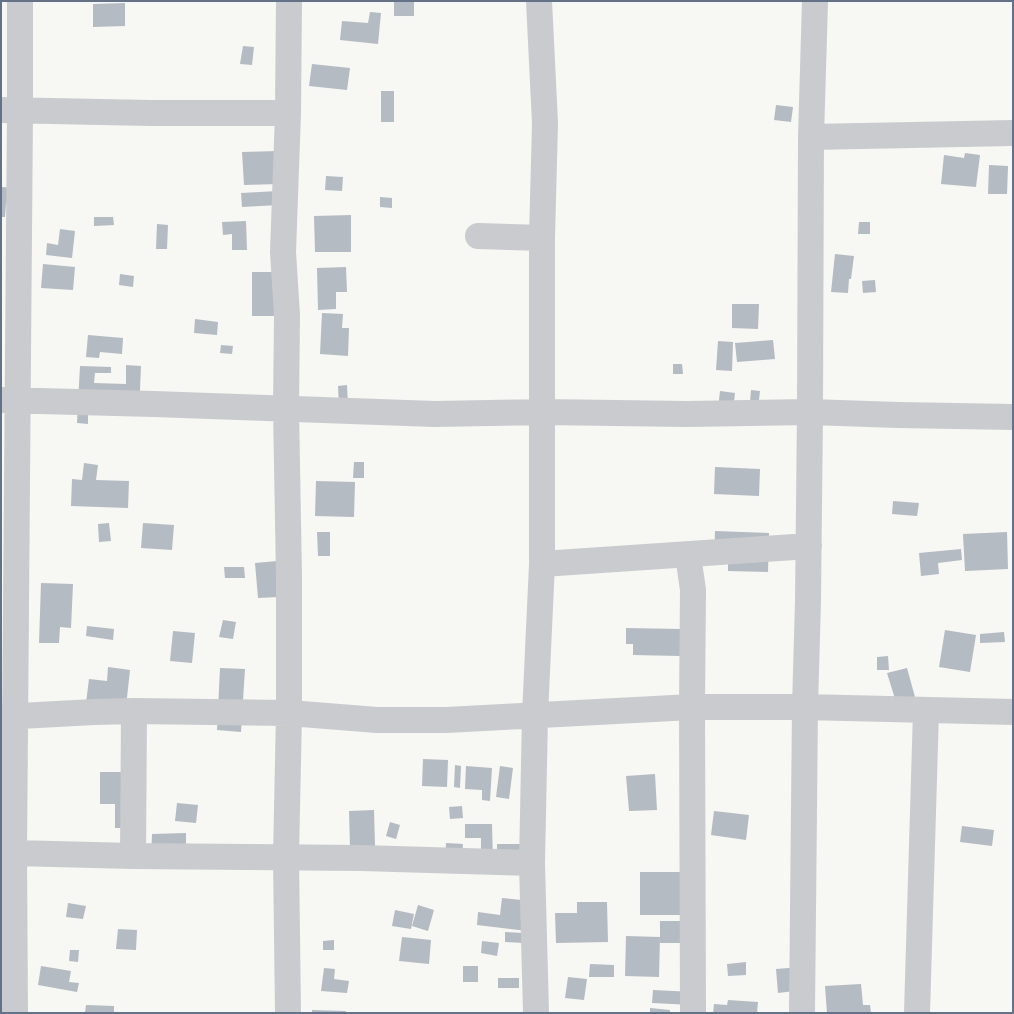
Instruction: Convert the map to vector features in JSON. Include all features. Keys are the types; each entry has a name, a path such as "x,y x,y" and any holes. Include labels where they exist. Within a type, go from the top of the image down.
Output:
{"street":[{"path":"15,1013 14,853 8,716 11,110 20,1"},
{"path":"288,1013 286,857 289,577 286,409 287,315 283,252 288,113 289,1"},
{"path":"536,1013 532,863 535,715 542,564 542,238 545,123 539,1"},
{"path":"802,1013 805,707 809,546 811,137 815,1"},
{"path":"11,110 288,113"},
{"path":"811,137 1013,133"},
{"path":"478,236 542,238"},
{"path":"10,400 435,414 810,412 1013,417"},
{"path":"542,564 809,546"},
{"path":"688,555 693,590 692,1013"},
{"path":"8,716 134,711 288,713 377,720 446,720 692,707 805,707 1013,712"},
{"path":"134,711 134,856"},
{"path":"917,1013 926,711"},
{"path":"14,853 361,858 532,863"}],"building":[{"path":"394,1 414,1 414,16 394,16"},
{"path":"125,3 125,26 93,27 93,4"},
{"path":"370,12 381,13 378,44 340,40 342,21 368,23"},
{"path":"243,46 254,47 252,65 240,64"},
{"path":"312,64 350,68 347,90 309,86"},
{"path":"381,91 394,91 394,122 381,122"},
{"path":"776,105 793,107 791,122 774,120"},
{"path":"278,151 279,184 244,185 242,152"},
{"path":"965,153 980,155 976,187 941,184 944,155 964,158"},
{"path":"989,165 1008,166 1007,194 988,194"},
{"path":"326,176 343,177 342,191 325,190"},
{"path":"1,187 19,188 6,204 5,217 1,217"},
{"path":"278,191 279,205 242,207 241,193"},
{"path":"380,197 392,198 392,208 380,207"},
{"path":"351,215 351,252 315,252 314,216"},
{"path":"94,217 113,217 114,225 94,226"},
{"path":"246,221 247,250 232,250 232,234 223,235 222,222"},
{"path":"859,222 870,222 870,234 858,234"},
{"path":"157,224 168,225 167,249 156,249"},
{"path":"60,229 75,231 72,258 46,255 47,243 58,245"},
{"path":"835,254 854,256 848,293 831,292"},
{"path":"43,264 75,267 73,290 41,288"},
{"path":"346,267 347,292 336,292 336,309 318,310 317,268"},
{"path":"252,272 287,272 287,316 252,316"},
{"path":"120,274 134,276 133,287 119,285"},
{"path":"875,280 876,292 863,293 862,281"},
{"path":"732,304 759,304 758,329 732,328"},
{"path":"322,313 343,314 342,328 349,328 348,356 320,354"},
{"path":"195,319 218,322 217,335 194,333"},
{"path":"88,335 123,338 122,354 100,352 99,358 86,357"},
{"path":"773,340 775,359 737,362 735,343"},
{"path":"718,341 733,342 732,371 716,370"},
{"path":"221,345 233,346 232,354 220,353"},
{"path":"673,364 682,364 683,374 673,374"},
{"path":"126,365 141,366 139,413 88,412 88,424 77,423 80,366 111,367 111,373 95,373 94,383 126,384"},
{"path":"347,385 348,406 339,407 338,386"},
{"path":"751,390 760,391 756,425 749,414"},
{"path":"720,391 735,393 733,411 718,409"},
{"path":"354,462 364,462 364,478 353,478"},
{"path":"84,463 98,465 96,480 129,481 128,508 71,506 72,479 82,480"},
{"path":"715,467 760,469 759,496 714,494"},
{"path":"316,481 355,482 354,517 315,516"},
{"path":"893,501 919,503 917,516 892,514"},
{"path":"109,523 111,541 99,542 98,524"},
{"path":"143,523 174,525 172,550 141,548"},
{"path":"715,531 769,533 768,572 728,571 728,563 714,562"},
{"path":"317,532 330,532 330,556 318,556"},
{"path":"1007,532 1008,569 965,571 963,534"},
{"path":"961,549 962,560 938,563 939,574 921,576 919,553"},
{"path":"277,561 279,597 258,598 255,563"},
{"path":"224,567 244,567 245,578 225,578"},
{"path":"41,583 73,584 71,628 60,627 59,643 39,643"},
{"path":"223,620 236,622 233,639 219,637"},
{"path":"87,626 114,629 113,640 86,636"},
{"path":"626,628 680,629 680,656 633,655 633,644 626,644"},
{"path":"945,630 976,635 970,672 939,667"},
{"path":"173,631 195,633 192,663 170,661"},
{"path":"1004,632 1005,642 980,643 980,634"},
{"path":"888,656 889,670 877,670 877,657"},
{"path":"108,667 130,670 126,707 86,703 89,679 107,681"},
{"path":"220,668 245,669 241,732 217,730"},
{"path":"907,668 915,697 896,702 887,673"},
{"path":"423,759 448,760 447,787 422,786"},
{"path":"455,765 461,766 460,788 454,787"},
{"path":"466,766 492,768 490,801 482,800 482,790 465,789"},
{"path":"500,766 513,768 509,799 496,797"},
{"path":"100,772 135,772 135,828 115,828 115,804 100,804"},
{"path":"655,774 657,810 629,811 626,776"},
{"path":"177,803 198,805 196,823 175,821"},
{"path":"462,806 463,818 450,819 449,807"},
{"path":"374,810 375,846 350,847 349,811"},
{"path":"714,811 749,815 746,840 711,835"},
{"path":"390,822 400,825 396,839 386,836"},
{"path":"465,824 492,824 493,862 481,862 481,838 465,838"},
{"path":"962,826 994,830 992,846 960,842"},
{"path":"186,833 186,863 151,863 152,834"},
{"path":"446,843 463,844 461,867 445,866"},
{"path":"497,844 521,844 521,864 497,864"},
{"path":"640,872 691,872 691,915 640,915"},
{"path":"502,898 531,901 527,931 477,925 478,912 500,915"},
{"path":"577,902 607,902 608,942 556,943 555,913 577,913"},
{"path":"68,903 86,906 83,919 66,917"},
{"path":"418,905 434,910 428,931 412,926"},
{"path":"395,910 414,914 411,929 392,926"},
{"path":"660,921 695,921 695,943 660,943"},
{"path":"118,929 137,930 136,950 116,949"},
{"path":"505,932 524,933 524,943 505,942"},
{"path":"626,936 660,937 659,977 625,976"},
{"path":"402,937 431,940 429,964 399,961"},
{"path":"334,940 334,950 323,950 323,941"},
{"path":"482,941 499,943 497,956 481,953"},
{"path":"70,950 79,950 78,962 69,961"},
{"path":"746,962 746,975 728,976 727,964"},
{"path":"590,964 614,965 614,977 589,977"},
{"path":"41,966 71,971 69,982 79,983 77,992 38,985"},
{"path":"463,966 478,966 478,982 463,982"},
{"path":"801,967 803,990 778,993 776,969"},
{"path":"324,968 335,969 334,979 349,981 347,993 321,991"},
{"path":"568,977 587,979 584,1000 565,998"},
{"path":"498,978 519,978 519,988 498,988"},
{"path":"861,984 863,1005 870,1005 871,1013 827,1013 825,986"},
{"path":"653,990 694,992 693,1005 652,1003"},
{"path":"728,1000 758,1002 757,1013 713,1013 714,1004 727,1005"},
{"path":"86,1005 114,1006 114,1013 85,1013"},
{"path":"650,1008 670,1010 670,1013 650,1013"},
{"path":"312,1010 346,1011 346,1013 312,1013"}]}
